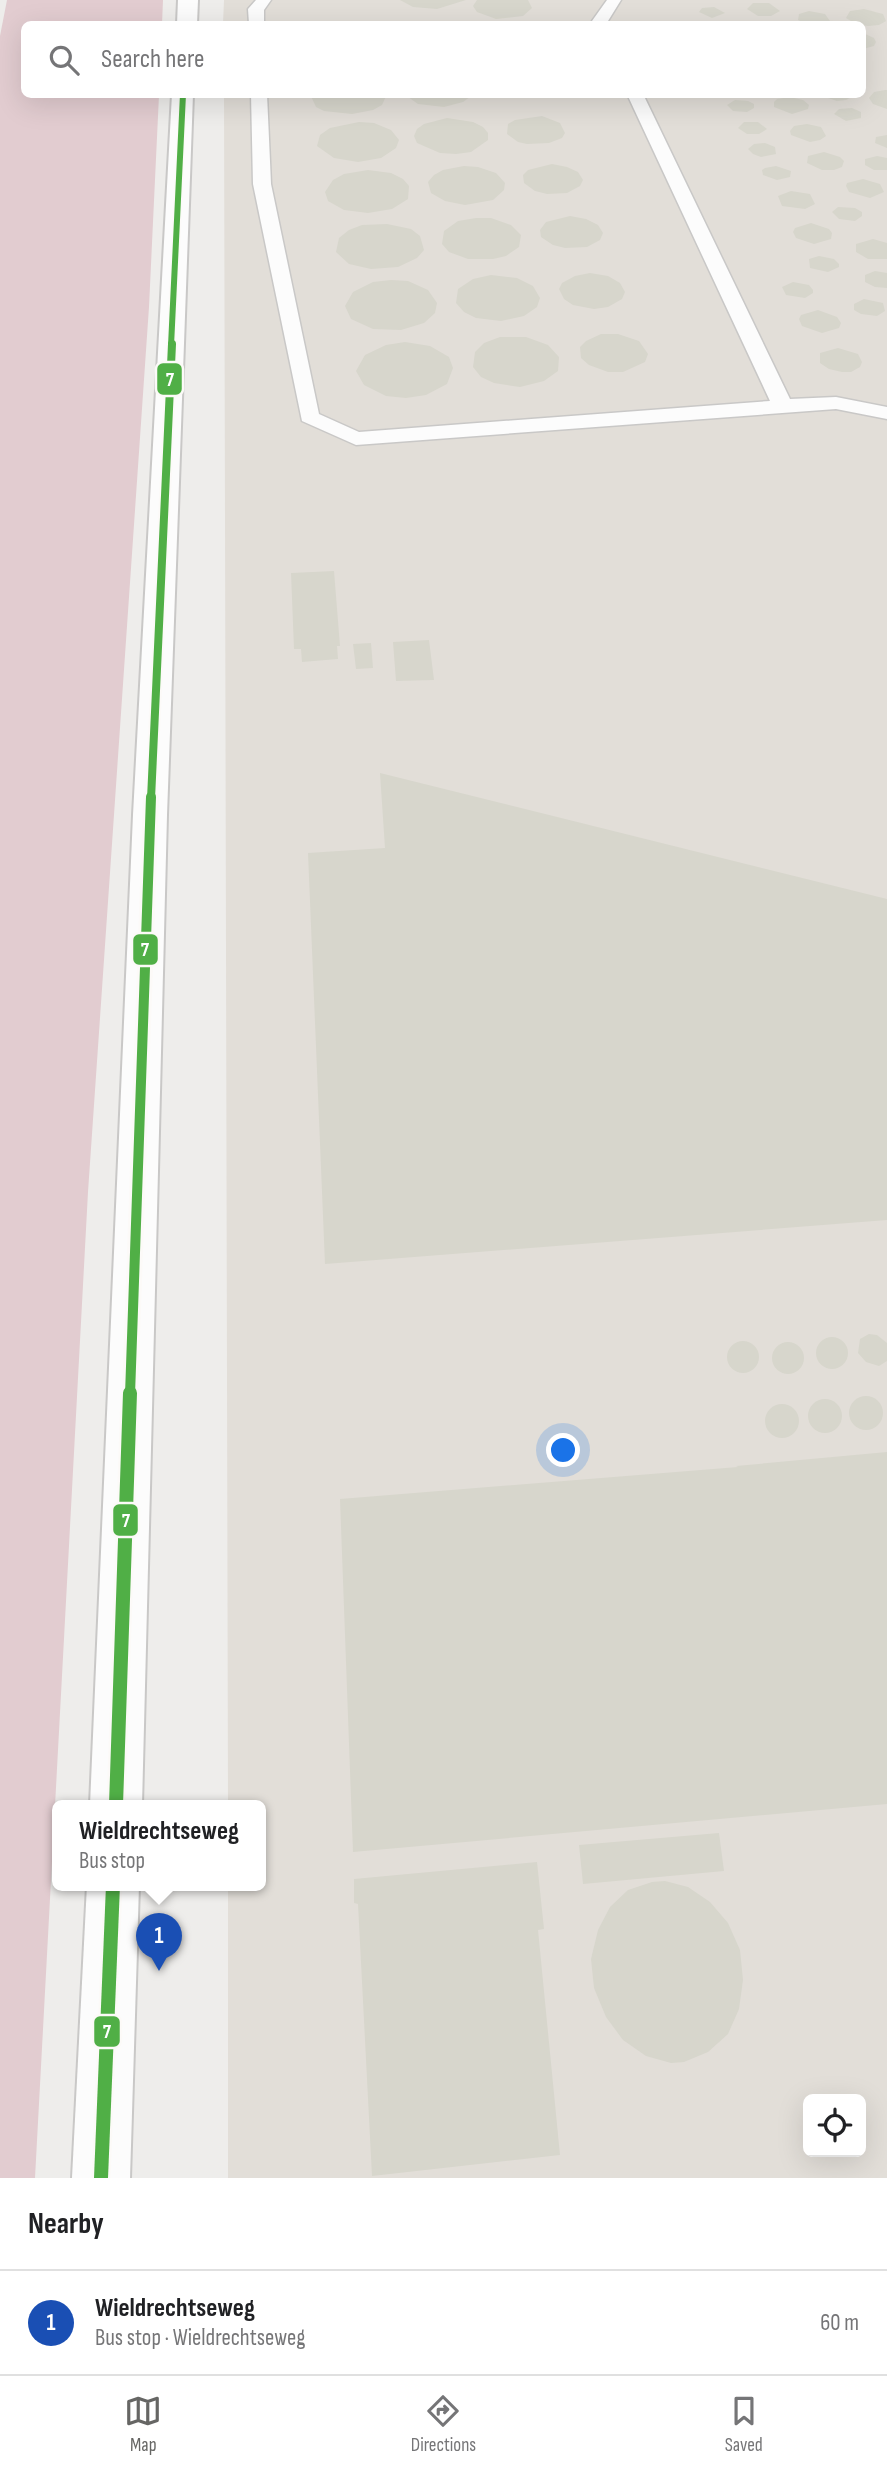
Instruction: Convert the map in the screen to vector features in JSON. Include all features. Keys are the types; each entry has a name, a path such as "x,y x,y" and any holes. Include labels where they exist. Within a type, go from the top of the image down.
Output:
{"street":[{"path":"187,21 188,0"},
{"path":"116,1800 150,815 183,98"},
{"path":"101,2178 113,1891"}],"lane":[{"path":"257,21 256,9 264,0"},
{"path":"600,21 614,0"},
{"path":"259,98 262,184 309,416 356,439 836,403 887,413"},
{"path":"637,98 783,406"}],"shaded area":[{"path":"7,0 163,0 162,21 21,21 21,98 159,98 149,307 88,1192 55,1800 52,1800 52,1862 35,2178 0,2178 0,36"},
{"path":"224,0 887,0 887,2178 228,2178 228,1891 266,1891 266,1800 228,1800 224,98 866,98 866,21 223,21"}],"building":[{"path":"400,0 466,0 437,9 413,7"},
{"path":"477,0 528,0 532,8 523,16 496,19 477,12 473,6"},
{"path":"753,3 769,3 780,11 771,16 758,16 747,9"},
{"path":"714,7 725,13 712,18 699,12 702,8"},
{"path":"864,9 883,14 886,21 879,25 866,26 866,21 851,21 846,18 850,11"},
{"path":"809,11 825,14 830,21 800,21 799,14"},
{"path":"866,34 874,38 874,46 866,48"},
{"path":"887,90 887,109 873,104 869,98 874,92"},
{"path":"312,98 385,98 382,105 373,110 352,114 324,111 316,107"},
{"path":"410,98 468,98 444,107 418,104"},
{"path":"828,98 850,98 846,100"},
{"path":"777,99 803,100 809,105 808,109 792,114 774,107"},
{"path":"735,100 748,101 754,104 754,108 747,112 733,111 727,105"},
{"path":"852,108 861,112 861,118 846,121 834,114 839,109"},
{"path":"542,116 560,123 565,133 562,138 549,143 527,144 518,142 507,134 508,124 515,120"},
{"path":"447,118 473,122 483,127 488,133 488,140 471,152 456,154 440,153 417,143 414,136 417,129 424,124"},
{"path":"359,122 374,123 391,130 399,140 396,148 381,158 358,162 334,158 317,146 320,135 330,128"},
{"path":"744,122 758,122 767,129 759,134 747,134 738,128"},
{"path":"807,124 821,127 826,136 810,142 791,135 790,131 794,126"},
{"path":"887,135 887,148 875,143 876,137"},
{"path":"765,143 775,147 776,154 761,157 748,149 754,144"},
{"path":"824,152 840,157 844,161 842,167 822,170 807,163 808,156"},
{"path":"877,156 887,158 887,170 874,170 865,165 865,159"},
{"path":"552,164 578,172 583,180 580,186 567,193 547,194 535,191 524,183 523,175 528,170"},
{"path":"464,166 496,173 505,183 504,190 493,200 465,205 445,201 431,193 428,182 434,175 443,170"},
{"path":"776,166 791,171 790,177 777,180 763,175 762,170"},
{"path":"368,170 391,173 403,179 409,186 408,199 392,209 368,213 344,210 328,201 325,192 333,180 344,174"},
{"path":"863,179 880,184 884,192 870,198 849,192 847,183"},
{"path":"791,191 810,194 815,204 805,209 782,206 778,196"},
{"path":"838,207 855,208 862,212 862,216 855,221 839,219 832,212"},
{"path":"570,216 598,225 603,233 600,240 587,247 565,248 553,245 541,237 540,230 546,222"},
{"path":"491,218 511,225 521,235 519,247 506,256 493,259 468,259 449,252 442,244 444,231 458,221"},
{"path":"811,223 829,229 832,233 831,239 814,244 796,238 793,232 795,228"},
{"path":"387,224 411,229 420,236 424,250 417,258 398,267 371,269 349,264 336,252 339,238 349,230 362,225"},
{"path":"873,239 887,243 887,259 868,259 856,252 856,244"},
{"path":"819,256 834,259 839,267 828,272 810,268 809,259"},
{"path":"875,271 887,273 887,288 875,287 865,282 865,275"},
{"path":"590,273 608,276 620,283 625,292 622,299 608,307 594,309 573,305 564,299 559,289 562,283 575,276"},
{"path":"491,275 517,278 533,286 540,298 537,307 524,316 501,321 476,318 464,312 456,303 458,289 473,279"},
{"path":"408,281 428,290 437,303 435,313 424,323 401,330 373,329 351,319 345,306 353,292 373,282"},
{"path":"793,282 809,285 813,293 805,298 786,295 782,287"},
{"path":"864,299 883,303 885,311 877,316 861,314 854,310 854,304"},
{"path":"818,310 837,317 841,323 839,328 822,333 802,326 799,319 801,315"},
{"path":"601,334 618,334 639,341 648,354 645,362 623,372 608,372 589,365 581,358 580,347"},
{"path":"500,337 526,337 548,345 559,357 558,371 544,381 520,387 494,383 481,377 473,367 475,352 484,343"},
{"path":"405,342 430,346 449,357 453,368 447,384 426,395 406,398 386,396 364,385 356,371 365,355 386,345"},
{"path":"838,348 858,354 862,362 860,367 851,372 842,372 829,369 820,363 820,353"},
{"path":"334,571 340,646 337,646 338,659 302,662 301,649 294,649 291,573"},
{"path":"429,640 434,680 396,681 393,642"},
{"path":"371,643 373,668 356,669 353,644"},
{"path":"380,773 887,899 887,1220 325,1264 308,853 385,848"},
{"path":"869,1334 877,1335 887,1343 887,1361 879,1366 866,1362 858,1353 860,1339"},
{"path":"832,1337 843,1342 848,1353 843,1364 832,1369 821,1364 816,1353 821,1342"},
{"path":"743,1341 754,1346 759,1357 754,1368 743,1373 732,1368 727,1357 732,1346"},
{"path":"788,1342 799,1347 804,1358 799,1369 788,1374 777,1369 772,1358 777,1347"},
{"path":"866,1396 878,1401 883,1413 878,1425 866,1430 854,1425 849,1413 854,1401"},
{"path":"825,1399 837,1404 842,1416 837,1428 825,1433 813,1428 808,1416 813,1404"},
{"path":"782,1404 794,1409 799,1421 794,1433 782,1438 770,1433 765,1421 770,1409"},
{"path":"887,1452 887,1804 353,1852 340,1499 738,1467 736,1466"},
{"path":"719,1833 724,1871 583,1884 579,1845"},
{"path":"537,1862 544,1929 538,1930 560,2155 372,2176 358,1904 354,1903 354,1879"},
{"path":"665,1881 688,1887 710,1902 728,1923 740,1950 743,1980 739,2009 728,2034 708,2052 684,2062 671,2063 646,2056 623,2040 606,2017 594,1988 591,1959 598,1930 610,1907 628,1890 652,1882"}],"transit line":[{"name":"7","path":"116,1800 150,815 183,98"},
{"name":"7","path":"101,2178 113,1891"}],"place":[{"name":"Wieldrechtseweg","path":"159,1971"}]}
